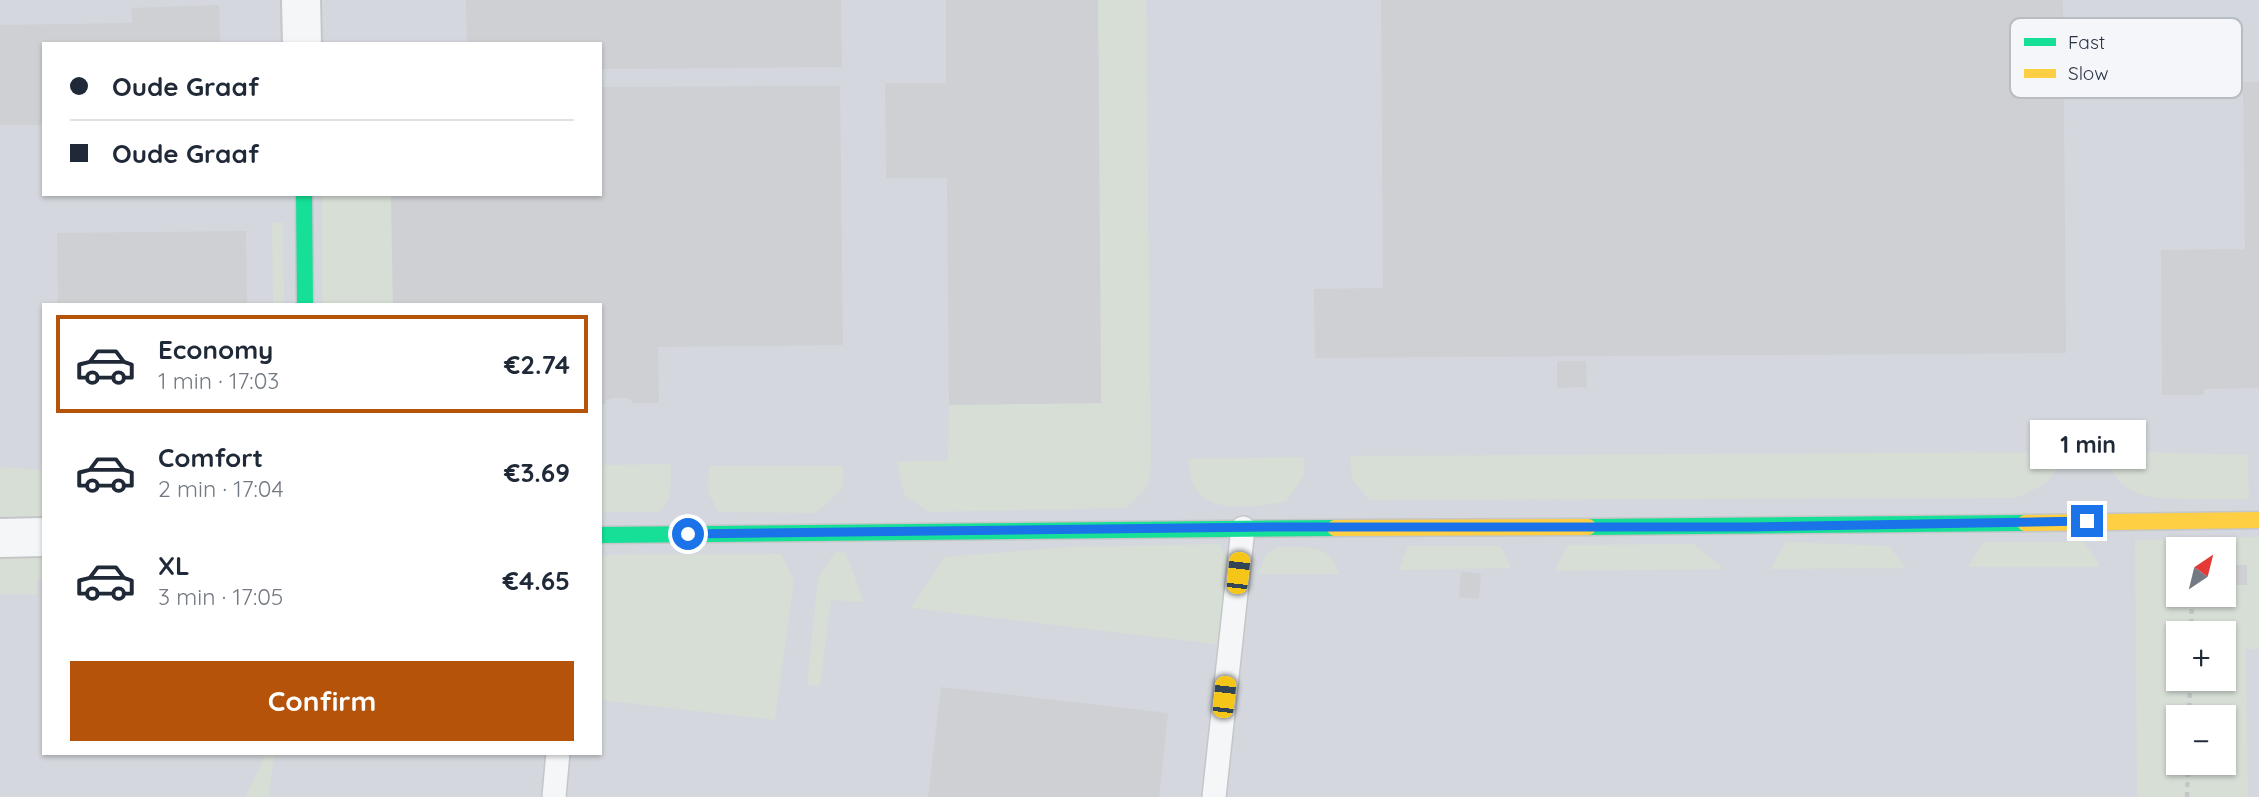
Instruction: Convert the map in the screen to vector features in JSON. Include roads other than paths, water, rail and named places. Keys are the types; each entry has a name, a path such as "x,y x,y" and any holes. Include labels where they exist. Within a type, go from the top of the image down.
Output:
{"street":[{"path":"301,0 302,42"},
{"path":"304,196 305,303"},
{"path":"602,535 1242,528 1749,527 2259,520"},
{"path":"0,538 42,537"}],"lane":[{"path":"1214,797 1242,528"},
{"path":"554,797 558,755"}]}
